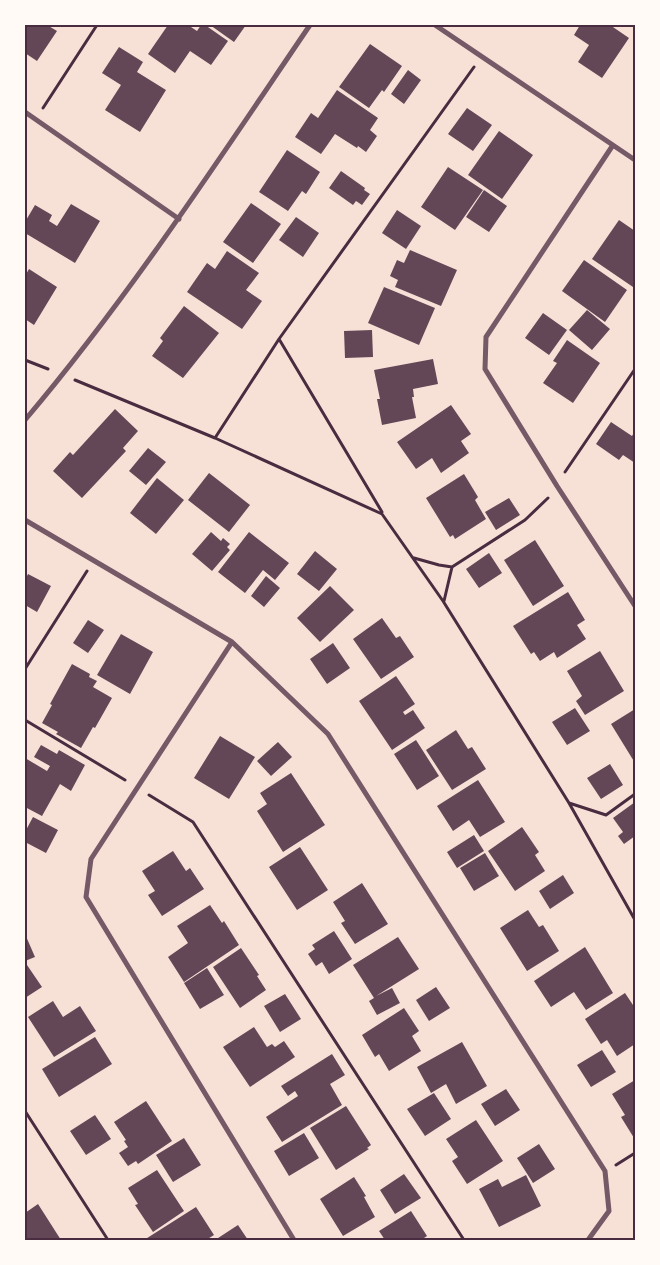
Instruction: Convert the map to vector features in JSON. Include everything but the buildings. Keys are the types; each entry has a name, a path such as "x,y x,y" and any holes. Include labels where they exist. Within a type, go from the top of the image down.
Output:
{"street":[{"path":"25,420 63,375 179,219 310,25"},
{"path":"435,25 635,160"},
{"path":"25,112 179,219"},
{"path":"613,145 486,337 485,369 557,486 635,606"},
{"path":"25,520 232,642 328,734 605,1171 609,1211 588,1240"},
{"path":"232,642 91,859 86,897 294,1240"}],"path":[{"path":"36,119 97,25"},
{"path":"215,438 279,339 481,56"},
{"path":"279,339 382,514 443,602 569,803 635,920"},
{"path":"25,360 215,438 382,514"},
{"path":"413,557 452,567 525,520 547,501 569,465 635,369"},
{"path":"25,669 94,560"},
{"path":"443,602 452,567"},
{"path":"25,720 193,822 464,1240"},
{"path":"569,803 606,815 635,794"},
{"path":"25,1111 108,1240"},
{"path":"605,1171 635,1153"}]}
